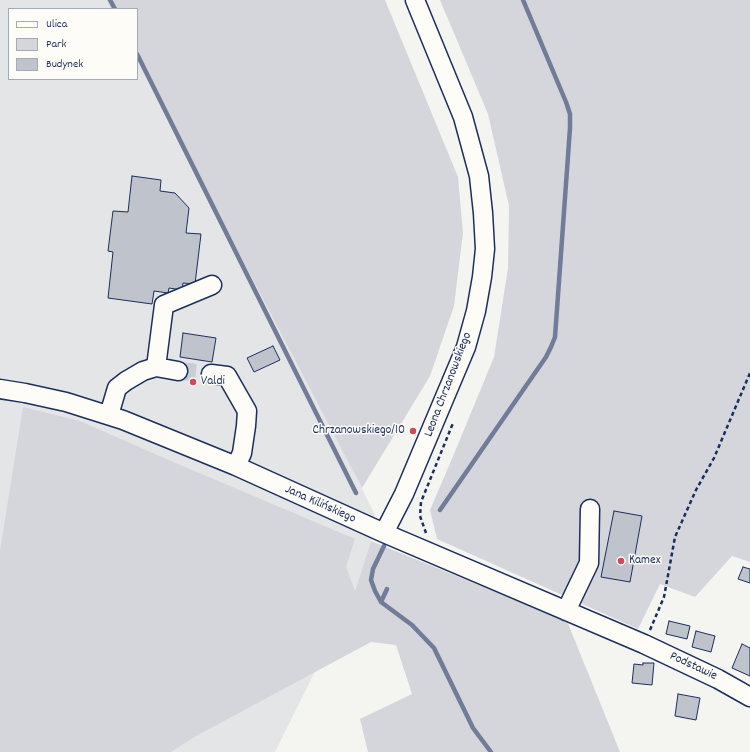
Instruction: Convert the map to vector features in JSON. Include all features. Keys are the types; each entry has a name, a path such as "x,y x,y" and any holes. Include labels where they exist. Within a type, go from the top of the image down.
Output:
{"street":[{"name":"Leona Chrzanowskiego","path":"384,533 404,494 466,347 476,311 485,249 479,176 464,117 415,0"},
{"path":"156,367 164,305 212,285"},
{"path":"109,415 117,388 126,381 143,371 156,367 178,371"},
{"path":"211,374 227,376 247,411 242,453 236,466"},
{"name":"Jana Kilińskiego","path":"0,388 66,402 123,420 236,466 384,533 639,642"},
{"path":"566,611 589,563 590,509"},
{"name":"Podstawie","path":"639,642 718,679 750,697"}],"path":[{"path":"639,642 664,597 675,537 696,490 714,458 750,373"}],"shaded area":[{"path":"0,0 120,0 124,8 8,8 8,80 138,80 138,37 375,515 371,541 355,591 275,752 0,752"}],"green space":[{"path":"107,0 385,0 458,177 463,233 454,306 430,376 362,488 138,60 138,8 111,8"},
{"path":"440,0 750,0 750,562 732,556 695,597 660,584 638,629 437,539 430,510 494,357 508,268 509,206 488,114"},
{"path":"23,407 80,421 355,539 346,567 355,591 371,541 567,621 620,752 368,752 360,719 412,694 396,645 371,642 196,736 171,752 0,752 0,551"}],"building":[{"path":"132,176 161,180 160,191 175,193 189,208 186,233 201,234 195,284 183,283 182,290 169,288 168,293 154,291 152,304 108,298 113,252 108,251 113,211 128,212"},
{"path":"183,333 216,338 212,362 180,357"},
{"path":"273,346 280,360 254,372 247,358"},
{"path":"614,511 642,516 630,582 601,577"},
{"path":"743,567 750,569 750,583 738,579"},
{"path":"669,621 690,626 687,639 666,634"},
{"path":"696,631 715,636 711,652 692,647"},
{"path":"742,644 750,648 750,676 732,668"},
{"path":"643,663 654,663 652,685 632,683 634,664 643,665"},
{"path":"678,694 700,698 696,720 675,716"}],"waterway":[{"path":"110,0 114,8"},
{"path":"440,510 546,357 555,337 570,114 523,0"},
{"path":"138,56 356,493"},
{"path":"381,602 371,580 373,569 384,546"},
{"path":"387,589 381,602 412,625 434,648 473,728 491,752"}],"tunnel":[{"path":"178,371 211,374"}],"place":[{"name":"Valdi","path":"193,382"},
{"name":"Chrzanowskiego/10","path":"413,431"},
{"name":"Kamex","path":"621,561"}]}
